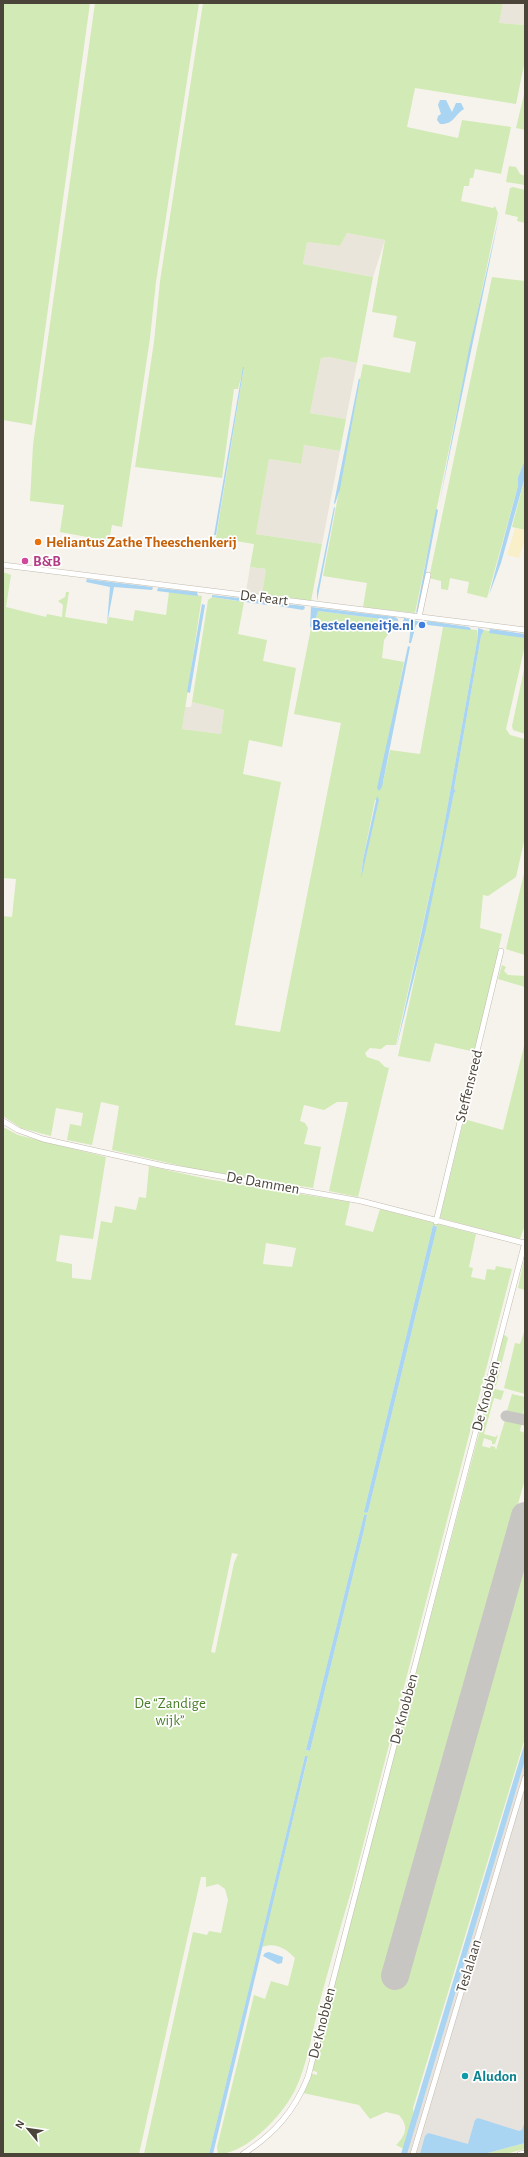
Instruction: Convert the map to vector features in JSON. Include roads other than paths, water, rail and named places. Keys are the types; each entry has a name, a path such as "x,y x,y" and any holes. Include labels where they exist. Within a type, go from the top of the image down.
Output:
{"street":[{"name":"De Feart","path":"3,565 525,630"},
{"path":"420,617 428,575"},
{"name":"Steffensreed","path":"436,1222 500,951"},
{"name":"De Dammen","path":"3,1121 18,1130 43,1139 164,1166 322,1193 436,1222 525,1242"},
{"name":"De Knobben","path":"243,2154 278,2127 296,2103 308,2077 525,1242"},
{"name":"Teslalaan","path":"414,2154 525,1778"},
{"path":"520,2154 525,2153"}],"water":[{"path":"440,100 446,100 452,112 456,103 461,103 464,109 448,123 440,124 437,120 438,116 441,114 438,105"},
{"path":"500,212 439,505 469,349"},
{"path":"243,367 216,535 214,535"},
{"path":"359,378 360,380 340,489 335,504 334,503"},
{"path":"525,460 525,477 501,563 489,595 518,486 518,477"},
{"path":"334,507 335,508 317,601 317,591"},
{"path":"436,509 438,510 419,609 416,613"},
{"path":"87,579 153,588 152,590 114,587 107,624 110,587 86,582"},
{"path":"158,588 197,592 198,596 157,591"},
{"path":"212,595 267,601 268,603 267,605 212,597"},
{"path":"277,603 304,606 305,608 303,610 278,606"},
{"path":"202,604 205,605 190,693 187,692"},
{"path":"311,607 395,617 398,621 318,611 313,628 310,627"},
{"path":"404,618 421,622 416,625 411,643 409,643 411,625 410,623 403,622"},
{"path":"428,621 469,627 471,629 428,625 426,623"},
{"path":"478,628 484,630 481,636 454,789 456,791 454,793 425,933 396,1049 441,843 478,636"},
{"path":"490,629 525,634 525,638 489,633"},
{"path":"408,646 410,647 382,787 379,791 377,788"},
{"path":"377,796 379,800 361,879 363,860"},
{"path":"433,1225 437,1227 368,1512 366,1513 364,1512"},
{"path":"364,1515 367,1515 364,1530 310,1751 306,1750"},
{"path":"525,1742 525,1760 407,2154 401,2154"},
{"path":"305,1756 308,1756 213,2154 209,2154"},
{"path":"269,1952 283,1957 282,1963 278,1964 263,1956 265,1953"},
{"path":"478,2118 519,2131 522,2130 525,2121 525,2143 484,2154 420,2154 425,2136 428,2133 468,2144 475,2120"}],"place":[{"name":"Heliantus Zathe Theeschenkerij","path":"38,542"},
{"name":"B&B","path":"25,561"},
{"name":"Besteleeneitje.nl","path":"422,625"},
{"name":"Aludon","path":"465,2076"}],"park label":[{"name":"De “Zandige wijk”","path":"170,1712"}]}
